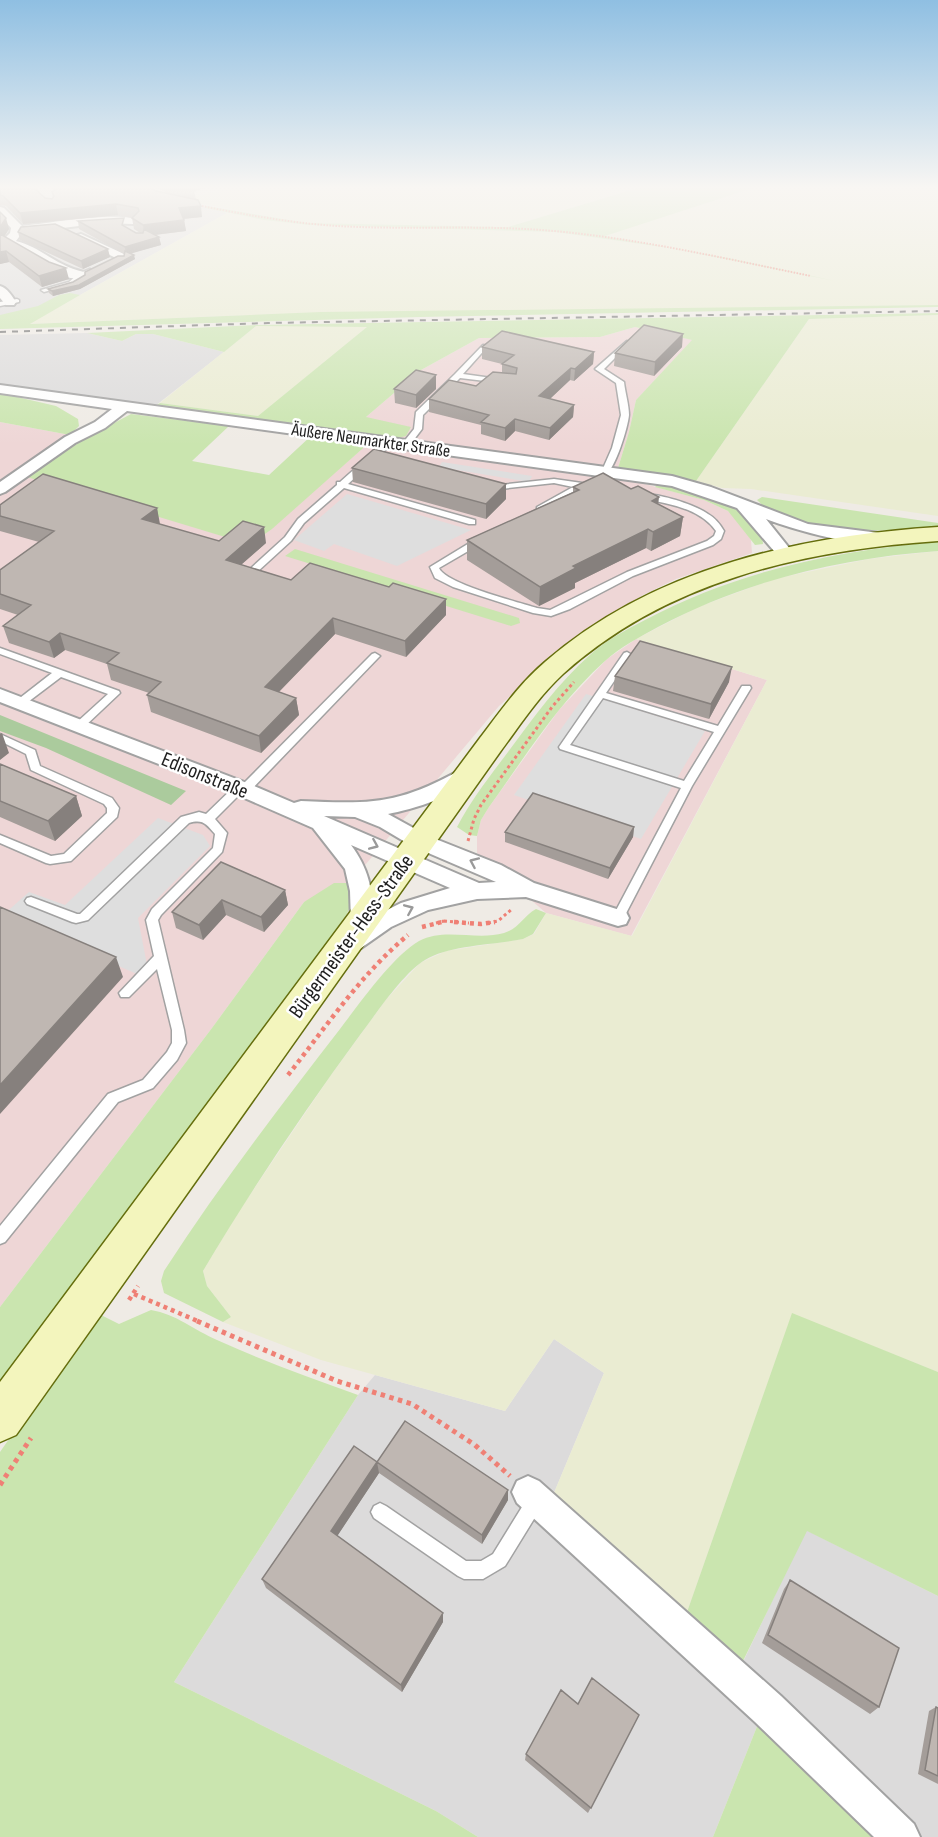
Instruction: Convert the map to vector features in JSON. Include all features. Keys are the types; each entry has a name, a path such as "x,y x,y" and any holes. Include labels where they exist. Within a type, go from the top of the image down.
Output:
{"main road":[{"name":"Äußere Neumarkter Straße","path":"794,552 879,538 938,534"},
{"name":"Bürgermeister-Hess-Straße","path":"17,1426 352,936 527,696 555,667 580,646 612,625 671,593 716,575 794,552"}],"street":[{"path":"66,273 80,275"},
{"path":"0,290 9,302"},
{"name":"Äußere Neumarkter Straße","path":"0,389 398,443 608,478 688,484 776,517 825,532 879,538"},
{"path":"35,394 83,421"},
{"path":"70,440 83,421 105,405"},
{"path":"0,489 70,440 100,425 123,407"},
{"name":"Äußere Neumarkter Straße","path":"739,503 794,552"},
{"name":"Äußere Neumarkter Straße","path":"776,517 789,529 794,552"},
{"name":"Edisonstraße","path":"0,695 242,789 316,821 414,850"},
{"path":"282,806 380,810 408,804 436,793 469,773"},
{"path":"357,810 387,822 414,850 477,891"},
{"path":"316,821 349,854 362,886 352,936"},
{"path":"414,850 461,856 526,889 618,918"},
{"path":"352,936 388,918 433,900 477,891 526,889"},
{"path":"532,1496 768,1709 901,1837"}],"lane":[{"path":"44,290 71,283 86,273"},
{"path":"534,512 574,489 608,478 625,415 620,382 598,369 637,333"},
{"path":"253,571 288,539 301,521 340,484 374,456 418,429 419,414 485,346"},
{"path":"458,376 512,382"},
{"path":"374,456 385,459"},
{"path":"481,485 490,488 554,482 586,486"},
{"path":"340,484 472,522"},
{"path":"484,539 434,567 438,576 456,585 536,611 551,613 630,574 710,543 718,537 720,531 715,522 705,514 634,494"},
{"path":"0,651 115,693 80,725"},
{"path":"627,655 564,747 687,786"},
{"path":"208,819 242,789 375,656"},
{"path":"21,703 59,673"},
{"path":"618,918 687,786 746,688"},
{"path":"600,694 719,730"},
{"path":"0,737 31,752 36,768 108,801 113,808 113,814 67,858 50,860 0,839"},
{"path":"0,1237 113,1098 148,1084 172,1056 179,1043 178,1030 152,920 156,912 218,849 221,833 208,819 199,816 185,820 84,917 76,919 31,901"},
{"path":"125,993 160,957"},
{"path":"380,1512 464,1570 483,1570 500,1560 532,1496"}],"path":[{"path":"795,273 811,276"},
{"path":"461,856 481,805 552,707 578,678"},
{"path":"286,1078 318,1035 386,953 404,936 444,921 464,921 482,925 501,920 510,914 526,889"},
{"path":"433,900 444,921"},
{"path":"126,1303 139,1284"},
{"path":"134,1294 337,1381 412,1404 475,1445 532,1496"},
{"path":"0,1485 17,1426"}],"shaded area":[{"path":"0,273 120,273 21,328 0,329"},
{"path":"635,327 693,340 636,400 618,468 394,439 366,417 421,370 479,338 600,337"},
{"path":"87,333 122,341 136,334 153,334 224,352 155,406 0,384 0,335"},
{"path":"0,422 86,438 28,477 262,536 370,442 630,480 704,500 728,511 739,521 751,540 752,553 676,579 643,595 565,648 499,706 350,883 304,902 212,1028 0,1307"},
{"path":"442,462 532,476 529,482 439,467"},
{"path":"347,494 471,530 397,566 334,544 324,551 294,540"},
{"path":"636,639 767,680 631,936 546,913 477,853 477,836 481,820 489,807 559,710 607,659"},
{"path":"586,694 705,731 641,839 514,795"},
{"path":"158,818 203,835 210,846 138,918 147,965 137,974 2,916 29,892 65,905"},
{"path":"554,1339 604,1373 551,1500 742,1664 806,1530 938,1596 938,1837 913,1837 762,1714 713,1837 478,1837 436,1811 174,1682 358,1395 375,1375 505,1411"}],"green space":[{"path":"120,273 794,273 820,278 796,273 938,273 938,305 249,315 28,324"},
{"path":"70,293 80,295 30,324 321,312 938,305 938,307 421,317 0,329 0,315 38,306 59,295"},
{"path":"938,313 938,315 809,319 696,481 618,468 636,400 692,340 635,327 600,337 479,338 421,370 366,417 411,427 406,436 394,439 155,406 160,403 258,416 367,327 256,326 224,352 153,334 136,334 122,341 87,333 256,325"},
{"path":"938,315 938,516 751,489 722,488 696,481 809,319"},
{"path":"361,325 368,327 258,416 160,403 256,326"},
{"path":"0,393 56,406 78,419 79,426 70,435 0,422"},
{"path":"131,414 229,426 192,461 269,475 312,435 370,442 272,529 262,536 235,540 27,477 86,438"},
{"path":"658,484 704,495 737,510 751,520 760,531 763,544 755,545 728,511 704,500 655,487"},
{"path":"762,497 938,523 938,528 868,531 818,527 795,522 774,513 757,500"},
{"path":"938,542 938,551 865,559 794,574 759,585 691,611 630,642 588,677 557,712 489,807 481,820 477,836 469,835 457,827 481,788 547,701 579,665 616,636 679,603 750,576 862,551"},
{"path":"295,549 519,618 520,623 511,626 285,556"},
{"path":"938,551 938,1372 792,1314 686,1615 551,1500 604,1373 554,1339 505,1411 321,1360 223,1322 231,1317 207,1286 203,1271 237,1214 329,1078 385,1001 420,963 446,951 523,939 534,934 546,913 632,936 767,680 636,639 698,607 774,579 869,559"},
{"path":"0,715 186,791 171,805 46,748 0,731"},
{"path":"334,883 350,883 353,899 347,914 0,1393 0,1307 212,1028 304,902"},
{"path":"536,909 546,913 533,934 523,939 459,948 435,955 408,974 382,1005 278,1151 203,1271 207,1286 231,1317 223,1322 164,1293 161,1281 164,1271 227,1178 377,981 398,958 419,941 429,937 450,934 483,936 504,933 514,928"},
{"path":"151,1310 177,1319 252,1355 358,1395 174,1682 436,1811 478,1837 0,1837 0,1452 97,1313 119,1324"},
{"path":"792,1313 938,1372 938,1596 807,1531 741,1665 686,1615"},
{"path":"762,1714 885,1837 713,1837"}],"building":[{"path":"35,273 50,273 39,276"},
{"path":"85,273 102,273 79,285 52,291 48,289 73,282"},
{"path":"644,325 683,334 655,362 615,353"},
{"path":"502,331 594,352 575,369 571,368 539,396 574,405 550,428 515,419 505,428 481,422 489,415 429,399 449,380 476,386 493,372 516,374 517,368 502,364 514,355 482,347"},
{"path":"416,370 436,375 416,395 394,389"},
{"path":"374,449 506,484 486,504 352,468"},
{"path":"603,473 631,489 638,486 659,497 652,501 683,517 653,532 648,529 573,566 576,568 540,587 467,540 579,490 573,487"},
{"path":"43,474 157,508 142,519 219,541 243,521 264,527 226,560 291,580 310,563 389,587 393,583 446,599 405,641 333,618 265,687 296,698 259,736 147,695 161,682 107,663 119,653 60,633 49,642 3,626 31,605 0,594 0,570 54,531 0,516 0,505"},
{"path":"640,641 732,667 711,704 615,676"},
{"path":"0,764 76,796 48,821 0,801"},
{"path":"533,793 634,827 610,868 505,832"},
{"path":"221,862 285,890 261,917 222,900 199,925 172,912"},
{"path":"0,907 116,957 0,1085"},
{"path":"405,1421 508,1490 482,1535 377,1462"},
{"path":"354,1446 377,1462 331,1531 443,1613 401,1685 262,1579"},
{"path":"790,1580 899,1648 879,1707 768,1635"},
{"path":"592,1678 639,1715 591,1808 526,1754 561,1690 578,1704"},
{"path":"936,1707 938,1708 938,1776 925,1770"}],"railway":[{"path":"0,332 268,323 938,311"}]}
